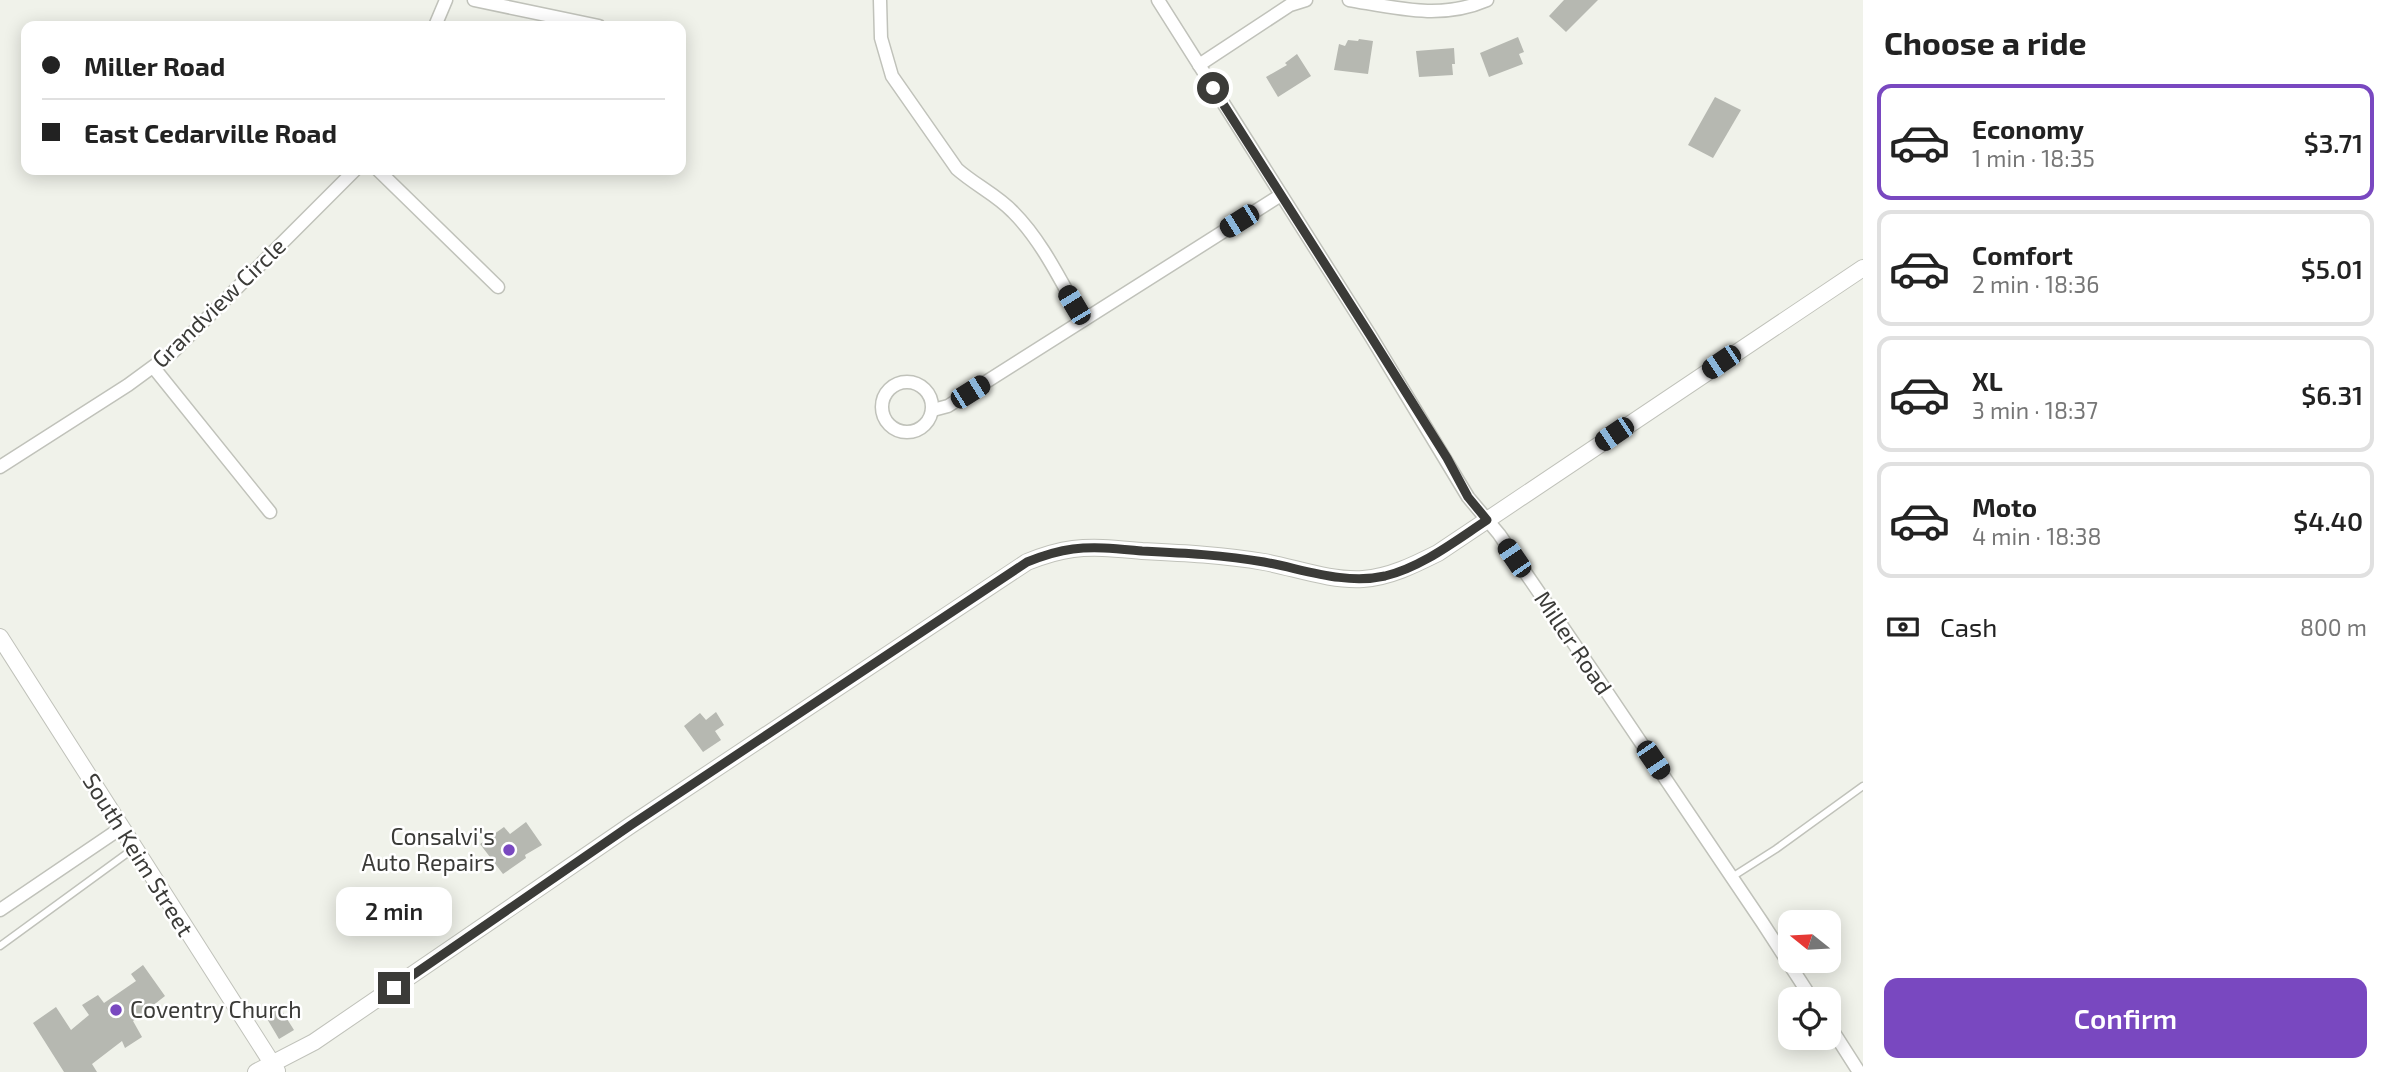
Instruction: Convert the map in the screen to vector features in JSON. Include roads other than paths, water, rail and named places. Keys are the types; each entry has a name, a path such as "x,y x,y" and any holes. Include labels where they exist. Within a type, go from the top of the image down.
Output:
{"street":[{"path":"437,21 446,0"},
{"path":"474,0 574,21"},
{"path":"880,0 881,38 892,76 957,169 969,181 1012,210 1024,225 1083,320"},
{"name":"Miller Road","path":"1158,0 1447,458 1468,497 1578,650 1804,987"},
{"path":"1199,65 1290,5 1304,0"},
{"path":"1349,0 1410,11 1440,12 1470,8 1487,0"},
{"name":"Grandview Circle","path":"0,467 155,368 350,175"},
{"path":"383,175 498,287"},
{"path":"933,410 927,391 912,382 890,388 882,404 883,416 888,423 902,432 918,430 925,425 933,410 947,406 1281,195"},
{"path":"256,1072 275,1068 631,825 1027,562 1074,549 1097,548 1200,554 1263,562 1341,578 1385,576 1408,568 1438,553 1863,268"},
{"path":"155,368 270,512"},
{"name":"South Keim Street","path":"0,637 275,1068"},
{"path":"0,910 121,828"},
{"path":"1841,1044 1859,1072"}],"lane":[{"path":"1732,877 1776,849 1863,786"},
{"path":"0,946 134,848"}],"place":[{"name":"Consalvi's Auto Repairs","path":"509,850"},
{"name":"Coventry Church","path":"116,1010"}]}
